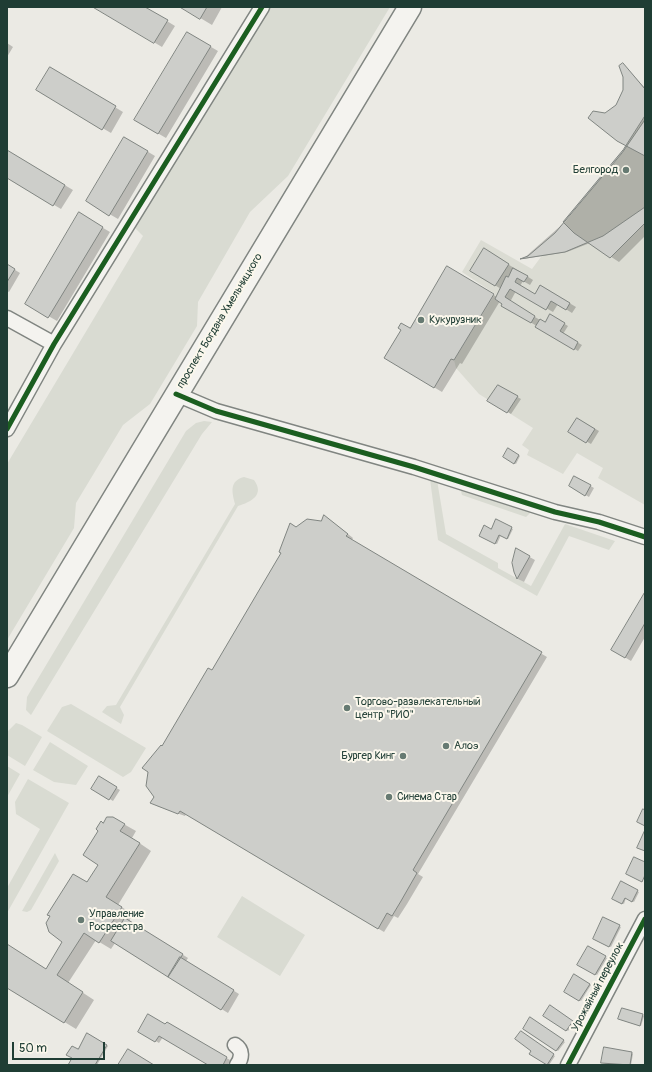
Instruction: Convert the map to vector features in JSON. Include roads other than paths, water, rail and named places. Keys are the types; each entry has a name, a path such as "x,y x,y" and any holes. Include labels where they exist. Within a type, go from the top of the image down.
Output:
{"main road":[{"name":"проспект Богдана Хмельницкого","path":"7,676 410,7"}],"street":[{"path":"7,429 54,344 262,7"},
{"path":"7,318 54,344"},
{"path":"176,394 216,411 414,467 555,512 599,522 645,537"},
{"name":"Урожайный переулок","path":"568,1065 645,919"},
{"path":"235,1044 240,1050 241,1055 237,1065"}],"place":[{"name":"Белгород","path":"626,170"},
{"name":"Кукурузник","path":"421,320"},
{"name":"Торгово-развлекательный центр \"РИО\"","path":"347,708"},
{"name":"Алоэ","path":"446,746"},
{"name":"Бургер Кинг","path":"403,756"},
{"name":"Синема Стар","path":"389,797"},
{"name":"Управление Росреестра","path":"81,920"}]}
